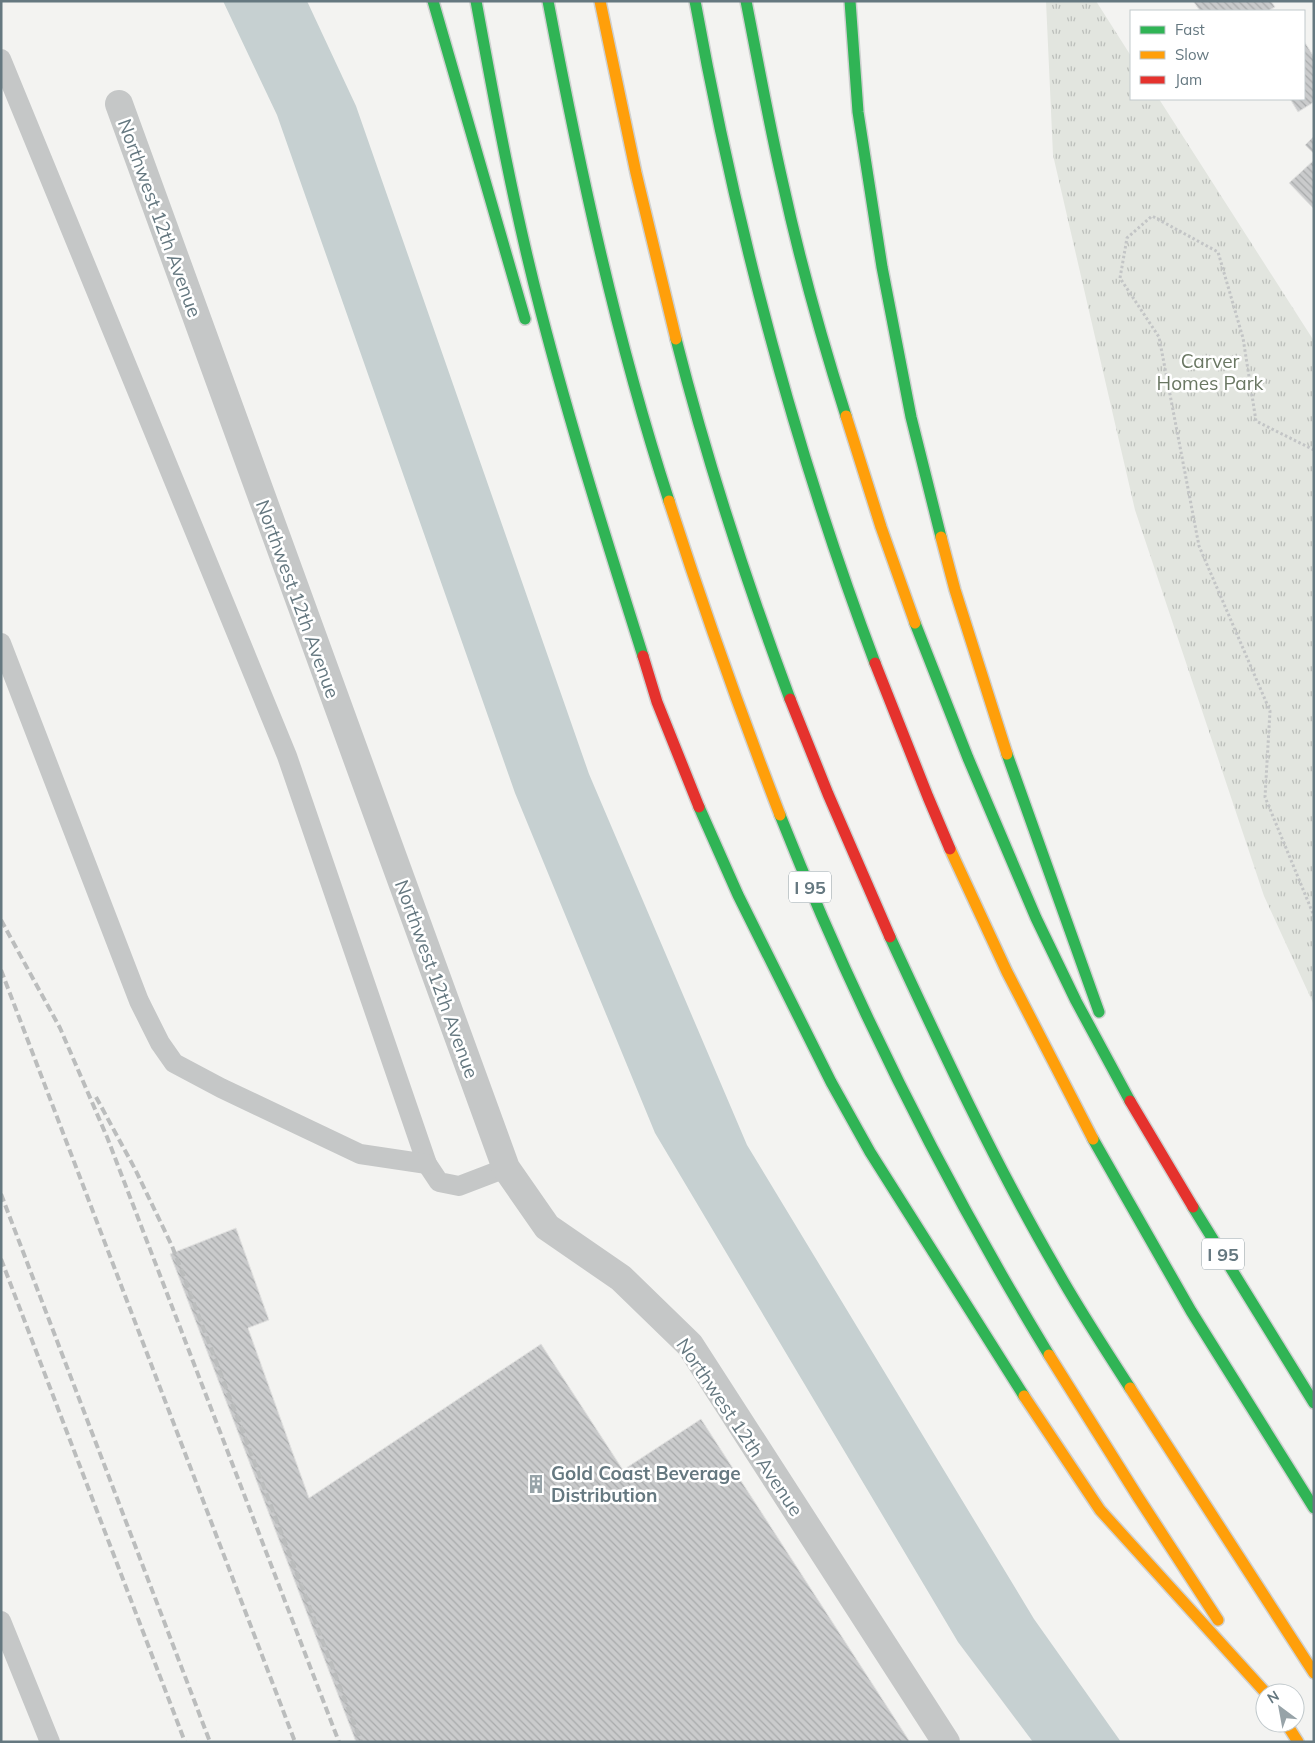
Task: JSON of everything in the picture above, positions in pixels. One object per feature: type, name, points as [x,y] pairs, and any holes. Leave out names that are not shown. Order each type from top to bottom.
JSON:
[{"type":"highway","points":[[433,1],[528,327]]},
{"type":"highway","points":[[476,1],[523,237],[592,496],[657,702],[691,790],[764,951],[831,1082],[870,1152],[964,1304],[1100,1510],[1258,1683]]},
{"type":"highway","name":"I 95","points":[[548,1],[558,58],[613,309],[647,430],[720,660],[811,891],[916,1117],[974,1228],[1031,1327],[1099,1437],[1260,1683]]},
{"type":"highway","points":[[600,1],[619,102],[646,223],[709,460],[746,575],[788,693],[833,807],[882,921],[934,1034],[990,1146],[1049,1256],[1153,1425],[1314,1673]]},
{"type":"highway","points":[[695,1],[714,107],[745,242],[788,402],[825,520],[907,746],[953,855],[1006,970],[1058,1075],[1176,1287],[1314,1508]]},
{"type":"highway","name":"I 95","points":[[746,1],[788,210],[853,440],[889,553],[969,762],[1025,893],[1075,999],[1132,1106],[1314,1403]]},
{"type":"highway","points":[[850,1],[858,112],[882,267],[909,408],[933,508],[955,590],[1007,756],[1132,1106]]},
{"type":"highway","points":[[545,371],[592,496]]},
{"type":"street","name":"Northwest 12th Avenue","points":[[119,104],[506,1168],[547,1227],[621,1278],[690,1346],[946,1742]]},
{"type":"lane","points":[[1,59],[286,756],[428,1164],[439,1182],[459,1186],[506,1168]]},
{"type":"lane","points":[[1,643],[138,1001],[160,1043],[174,1063],[221,1088],[360,1154],[428,1164]]},
{"type":"lane","points":[[1,1620],[50,1742]]},
{"type":"path","points":[[1314,450],[1256,421],[1243,338],[1218,252],[1152,216],[1127,238],[1120,278],[1159,337],[1198,546],[1270,711],[1265,797],[1314,916]]},
{"type":"green space","name":"Carver Homes Park","points":[[1046,1],[1096,1],[1130,54],[1130,100],[1160,100],[1314,341],[1314,1005],[1264,896],[1135,510],[1053,155]]},
{"type":"shaded area","points":[[223,1],[307,1],[356,106],[589,774],[747,1145],[1034,1619],[1121,1742],[1033,1742],[958,1642],[655,1133],[515,793],[277,115]]},
{"type":"building","points":[[1193,1],[1271,1],[1275,7],[1270,10],[1199,10]]},
{"type":"building","points":[[1305,43],[1314,57],[1314,102],[1298,112],[1291,100],[1305,100]]},
{"type":"building","points":[[1314,136],[1314,154],[1305,145]]},
{"type":"building","points":[[1314,160],[1314,209],[1289,183]]},
{"type":"building","name":"Gold Coast Beverage Distribution","points":[[236,1228],[269,1320],[248,1328],[309,1498],[541,1344],[623,1470],[701,1419],[910,1742],[356,1742],[170,1254]]},
{"type":"railway","points":[[1,920],[60,1028],[107,1137],[339,1742]]},
{"type":"railway","points":[[1,970],[295,1742]]},
{"type":"railway","points":[[96,1097],[135,1169],[172,1246],[361,1742]]},
{"type":"railway","points":[[1,1194],[210,1742]]},
{"type":"railway","points":[[1,1259],[185,1742]]},
{"type":"traffic: fast","points":[[433,1],[525,319]]},
{"type":"traffic: fast","points":[[476,1],[498,118],[531,273],[577,442],[643,656]]},
{"type":"traffic: fast","points":[[548,1],[586,190],[616,316],[632,378],[669,501]]},
{"type":"traffic: fast","points":[[695,1],[729,170],[770,336],[818,501],[875,663]]},
{"type":"traffic: fast","points":[[746,1],[773,139],[797,242],[820,330],[846,416]]},
{"type":"traffic: fast","points":[[850,1],[858,112],[882,267],[911,417],[941,537]]},
{"type":"traffic: fast","points":[[676,339],[728,520],[790,699]]},
{"type":"traffic: fast","points":[[915,623],[968,758],[1036,918],[1076,1001],[1130,1101]]},
{"type":"traffic: fast","points":[[1007,754],[1099,1012]]},
{"type":"traffic: fast","points":[[699,807],[738,895],[831,1082],[870,1152],[1024,1396]]},
{"type":"traffic: fast","points":[[780,815],[838,954],[903,1090],[973,1224],[1049,1355]]},
{"type":"traffic: fast","points":[[890,937],[949,1064],[1012,1190],[1066,1287],[1130,1388]]},
{"type":"traffic: fast","points":[[1093,1139],[1191,1311],[1314,1508]]},
{"type":"traffic: fast","points":[[1193,1207],[1314,1403]]},
{"type":"traffic: slow","points":[[600,1],[636,173],[676,339]]},
{"type":"traffic: slow","points":[[846,416],[881,527],[915,623]]},
{"type":"traffic: slow","points":[[669,501],[722,659],[780,815]]},
{"type":"traffic: slow","points":[[941,537],[955,590],[1007,754]]},
{"type":"traffic: slow","points":[[950,849],[1007,972],[1093,1139]]},
{"type":"traffic: slow","points":[[1049,1355],[1218,1620]]},
{"type":"traffic: slow","points":[[1130,1388],[1314,1673]]},
{"type":"traffic: slow","points":[[1024,1396],[1100,1510],[1257,1683]]},
{"type":"traffic: slow","points":[[1292,1733],[1298,1742]]},
{"type":"traffic: jam","points":[[643,656],[657,702],[699,807]]},
{"type":"traffic: jam","points":[[875,663],[950,849]]},
{"type":"traffic: jam","points":[[790,699],[828,794],[890,937]]},
{"type":"traffic: jam","points":[[1130,1101],[1193,1207]]},
{"type":"place","name":"Gold Coast Beverage Distribution","points":[[536,1484]]}]
